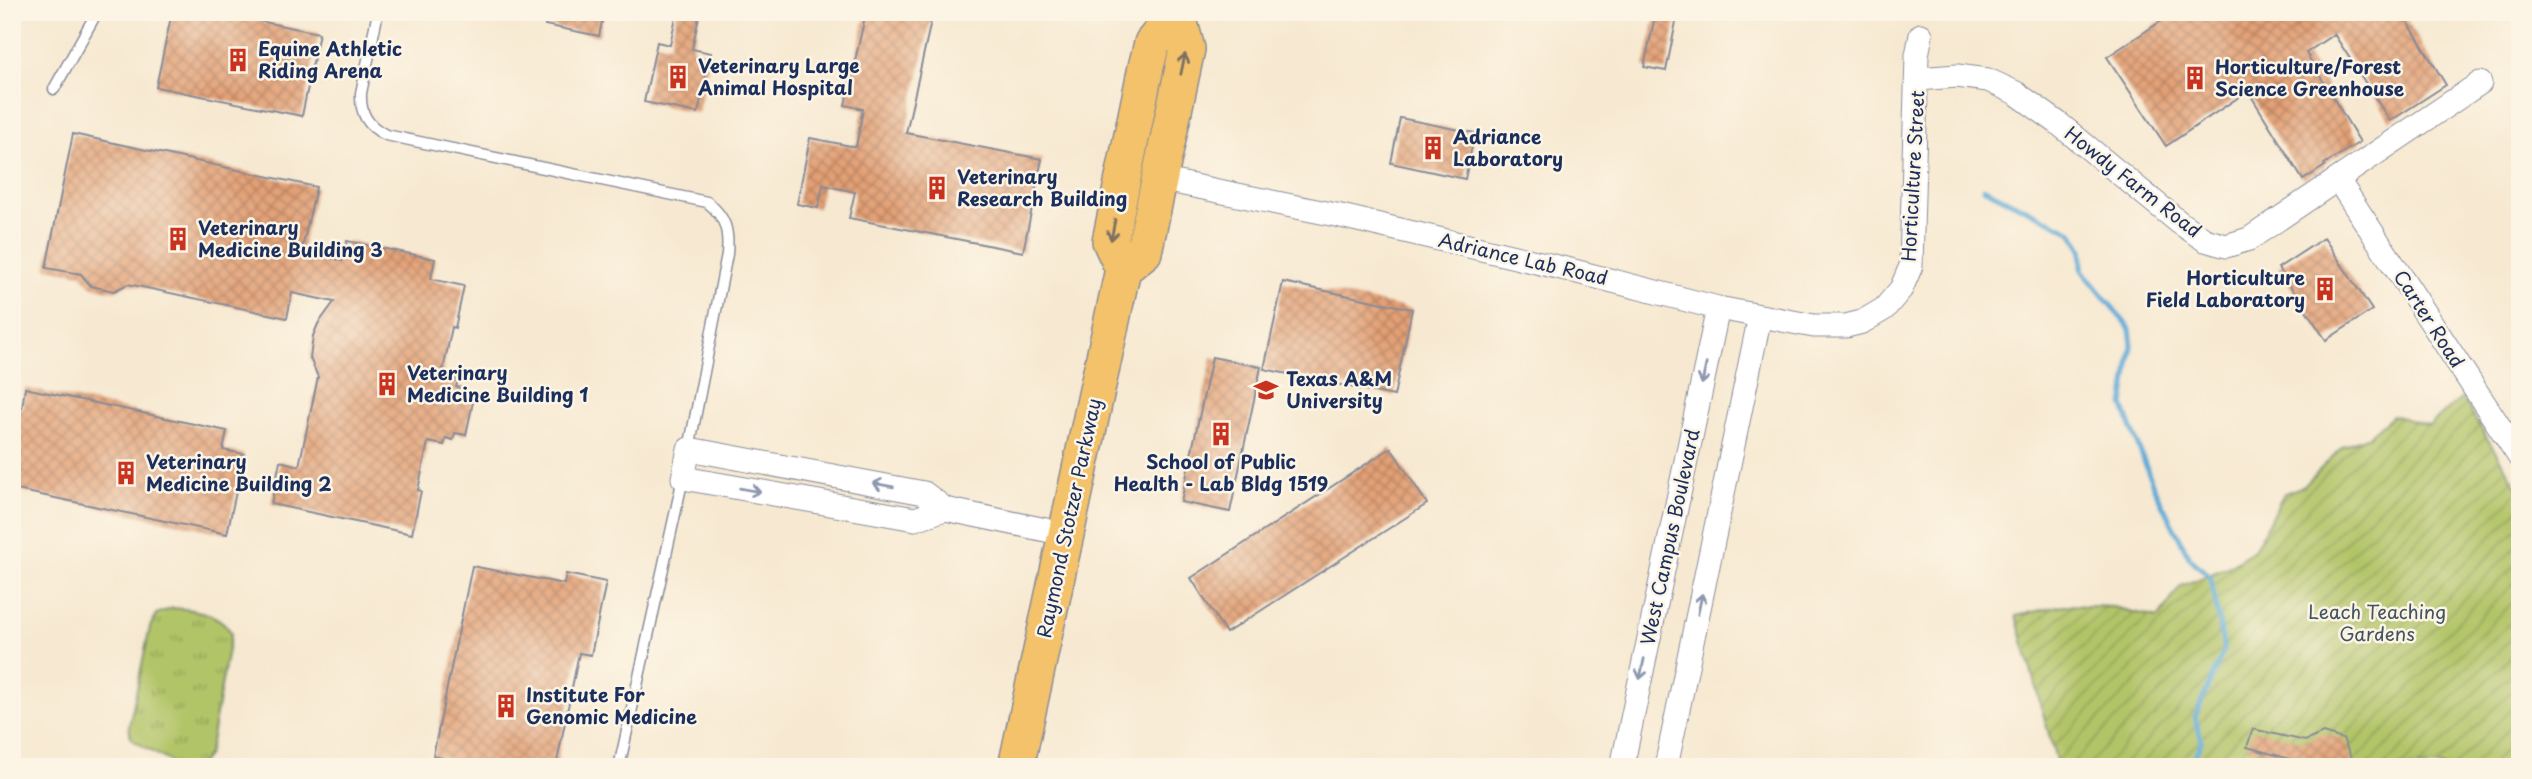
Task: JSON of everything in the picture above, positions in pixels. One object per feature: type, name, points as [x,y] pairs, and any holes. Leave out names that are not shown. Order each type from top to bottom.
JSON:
[{"type":"main road","name":"Raymond Stotzer Parkway","points":[[1016,767],[1123,269],[1110,241],[1146,67],[1152,43],[1177,13]]},
{"type":"main road","name":"Raymond Stotzer Parkway","points":[[1123,269],[1144,252],[1187,49],[1177,13]]},
{"type":"main road","points":[[1146,67],[1157,100],[1146,159],[1151,171],[1159,179]]},
{"type":"street","name":"Horticulture Street","points":[[1884,309],[1901,289],[1911,267],[1917,55],[1921,35]]},
{"type":"street","name":"Howdy Farm Road","points":[[1918,79],[1957,76],[1988,80],[2017,93],[2058,123],[2180,223],[2205,240],[2225,246],[2249,239],[2480,83]]},
{"type":"street","name":"Adriance Lab Road","points":[[1159,179],[1341,216],[1760,316],[1830,327],[1862,321],[1884,309]]},
{"type":"street","name":"Carter Road","points":[[2338,180],[2520,458]]},
{"type":"street","name":"West Campus Boulevard","points":[[1622,767],[1718,308]]},
{"type":"street","points":[[1666,767],[1760,316]]},
{"type":"street","points":[[945,509],[915,519],[683,478],[689,449],[924,493],[945,509],[1065,534]]},
{"type":"lane","points":[[54,89],[97,12]]},
{"type":"lane","points":[[378,12],[360,106],[374,129],[386,135],[707,202],[721,215],[729,237],[727,254],[689,449]]},
{"type":"lane","points":[[619,767],[683,478]]},
{"type":"green space","name":"Leach Teaching Gardens","points":[[2462,398],[2520,491],[2520,767],[2058,767],[2016,616],[2063,605],[2113,607],[2158,618],[2181,586],[2226,568],[2254,550],[2284,493],[2304,486],[2343,446],[2369,436],[2393,415],[2429,426]]},
{"type":"green space","points":[[173,608],[198,611],[214,617],[227,626],[231,633],[211,742],[208,754],[198,767],[179,767],[136,742],[131,738],[129,726],[150,627],[156,614]]},
{"type":"building","name":"Equine Athletic Riding Arena","points":[[172,12],[214,12],[319,33],[302,116],[156,87]]},
{"type":"building","points":[[548,12],[604,12],[599,36],[545,25]]},
{"type":"building","name":"Veterinary Large Animal Hospital","points":[[677,12],[700,12],[692,49],[711,53],[698,113],[644,102],[657,42],[670,45]]},
{"type":"building","name":"Veterinary Research Building","points":[[866,12],[933,12],[906,133],[1042,159],[1023,252],[849,218],[855,192],[823,185],[818,208],[797,204],[810,138],[856,147],[863,109],[845,105]]},
{"type":"building","points":[[1656,12],[1678,12],[1666,71],[1644,67]]},
{"type":"building","points":[[2175,12],[2402,12],[2446,85],[2390,121],[2334,34],[2306,53],[2360,142],[2324,164],[2325,166],[2303,180],[2248,91],[2166,146],[2107,57]]},
{"type":"building","name":"Adriance Laboratory","points":[[1400,118],[1475,133],[1465,179],[1391,163]]},
{"type":"building","points":[[73,134],[316,187],[302,249],[342,261],[347,241],[435,259],[431,279],[464,286],[442,375],[458,380],[456,387],[464,388],[462,395],[474,397],[466,435],[455,433],[453,440],[446,438],[444,445],[428,442],[412,534],[271,504],[280,461],[299,466],[318,377],[310,358],[313,336],[334,302],[292,293],[287,318],[128,284],[114,291],[91,286],[81,274],[46,268]]},
{"type":"building","name":"Horticulture Field Laboratory","points":[[2324,238],[2372,310],[2326,340],[2278,268]]},
{"type":"building","points":[[1283,282],[1412,309],[1394,396],[1264,369]]},
{"type":"building","name":"School of Public Health - Lab Bldg 1519","points":[[1212,357],[1261,367],[1230,512],[1181,502]]},
{"type":"building","name":"Veterinary Medicine Building 2","points":[[25,388],[227,431],[223,450],[244,454],[227,534],[12,489],[12,406],[22,408]]},
{"type":"building","points":[[1391,448],[1427,504],[1226,633],[1191,578]]},
{"type":"building","name":"Institute For Genomic Medicine","points":[[472,566],[564,584],[566,574],[606,582],[591,655],[579,653],[556,767],[484,767],[433,756]]},
{"type":"building","points":[[2253,729],[2305,741],[2323,733],[2343,739],[2352,759],[2349,767],[2300,767],[2297,761],[2247,747]]},
{"type":"waterway","points":[[1983,188],[2072,232],[2082,249],[2082,270],[2130,329],[2132,345],[2123,405],[2154,488],[2189,557],[2211,578],[2224,650],[2195,717],[2202,741],[2189,767]]},
{"type":"place","name":"Equine Athletic Riding Arena","points":[[238,60]]},
{"type":"place","name":"Veterinary Large Animal Hospital","points":[[678,77]]},
{"type":"place","name":"Horticulture/Forest Science Greenhouse","points":[[2195,78]]},
{"type":"place","name":"Adriance Laboratory","points":[[1433,148]]},
{"type":"place","name":"Veterinary Research Building","points":[[937,188]]},
{"type":"place","name":"Veterinary Medicine Building 3","points":[[178,239]]},
{"type":"place","name":"Horticulture Field Laboratory","points":[[2325,289]]},
{"type":"place","name":"Veterinary Medicine Building 1","points":[[387,384]]},
{"type":"place","name":"Texas A&M University","points":[[1266,390]]},
{"type":"place","name":"School of Public Health - Lab Bldg 1519","points":[[1221,434]]},
{"type":"place","name":"Veterinary Medicine Building 2","points":[[126,473]]},
{"type":"place","name":"Institute For Genomic Medicine","points":[[506,706]]}]
